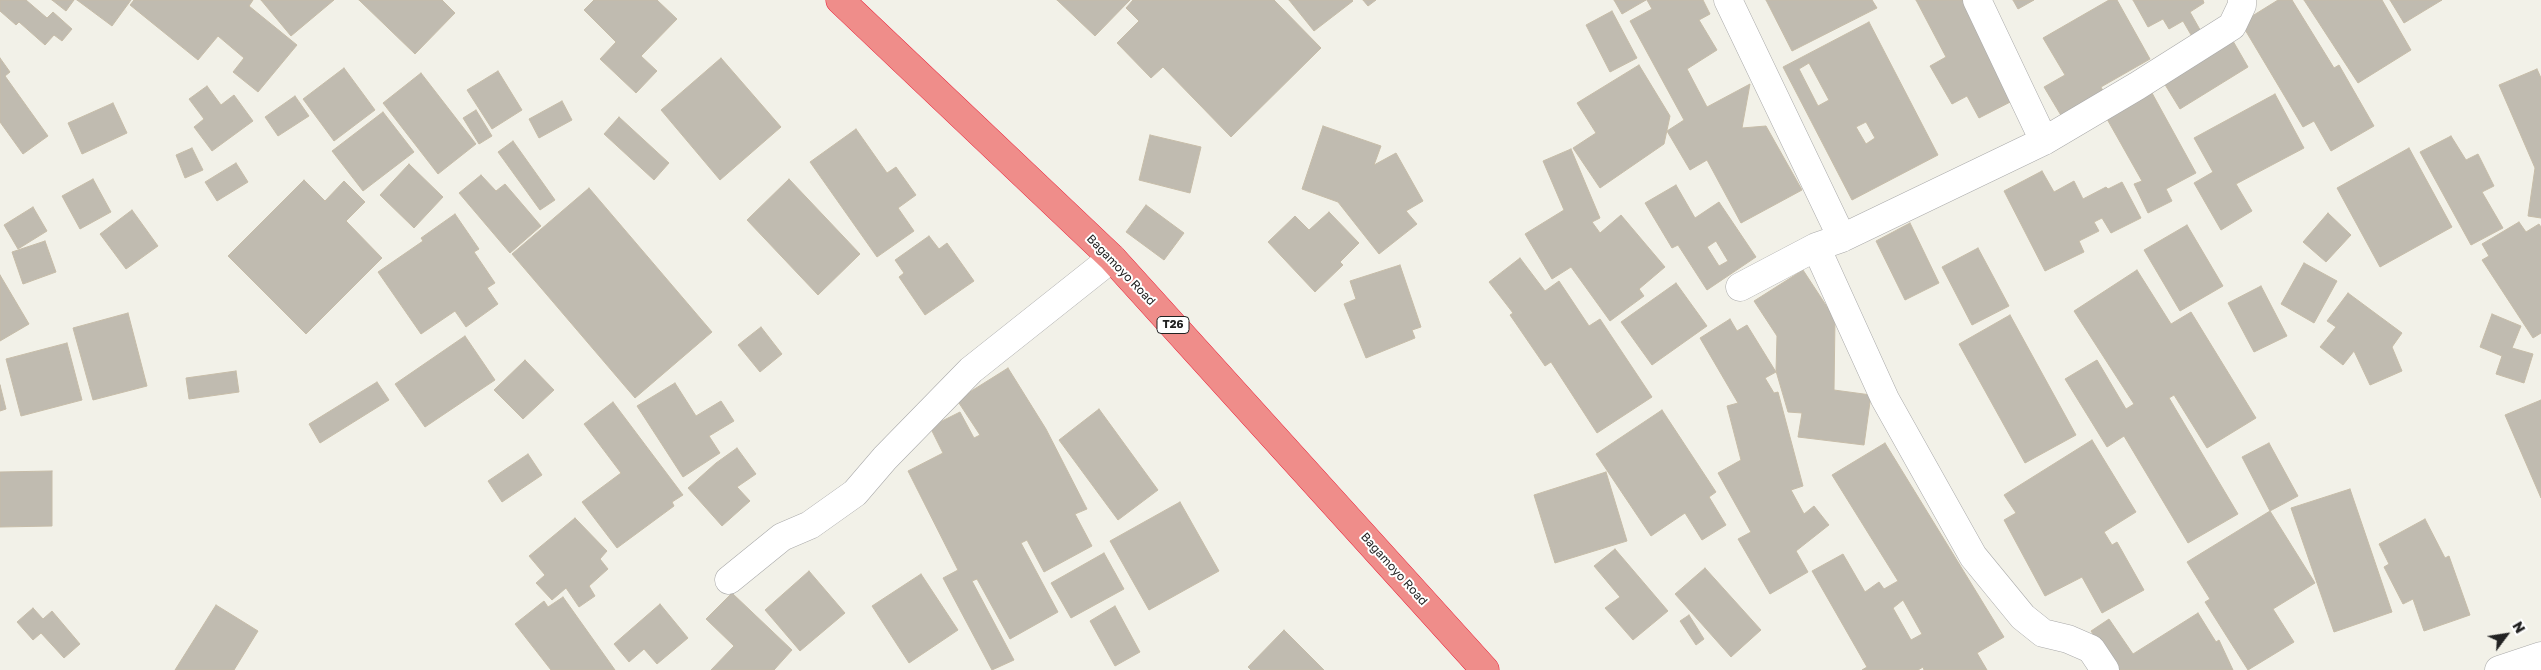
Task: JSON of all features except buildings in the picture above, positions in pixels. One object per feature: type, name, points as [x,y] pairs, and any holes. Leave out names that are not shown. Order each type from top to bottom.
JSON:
[{"type":"highway","name":"Bagamoyo Road","points":[[840,0],[1112,258],[1485,670]]},
{"type":"street","points":[[1728,0],[1842,238]]},
{"type":"street","points":[[1977,0],[2044,141]]},
{"type":"street","points":[[1740,287],[1816,247],[1842,238],[2044,141],[2137,86],[2232,26],[2242,5],[2242,0]]},
{"type":"street","points":[[1816,247],[1885,399],[1973,556],[2023,617],[2043,633],[2091,649],[2104,670]]},
{"type":"street","points":[[729,580],[782,536],[810,525],[855,492],[885,458],[971,370],[1112,258]]},
{"type":"street","points":[[2500,670],[2541,656]]}]
